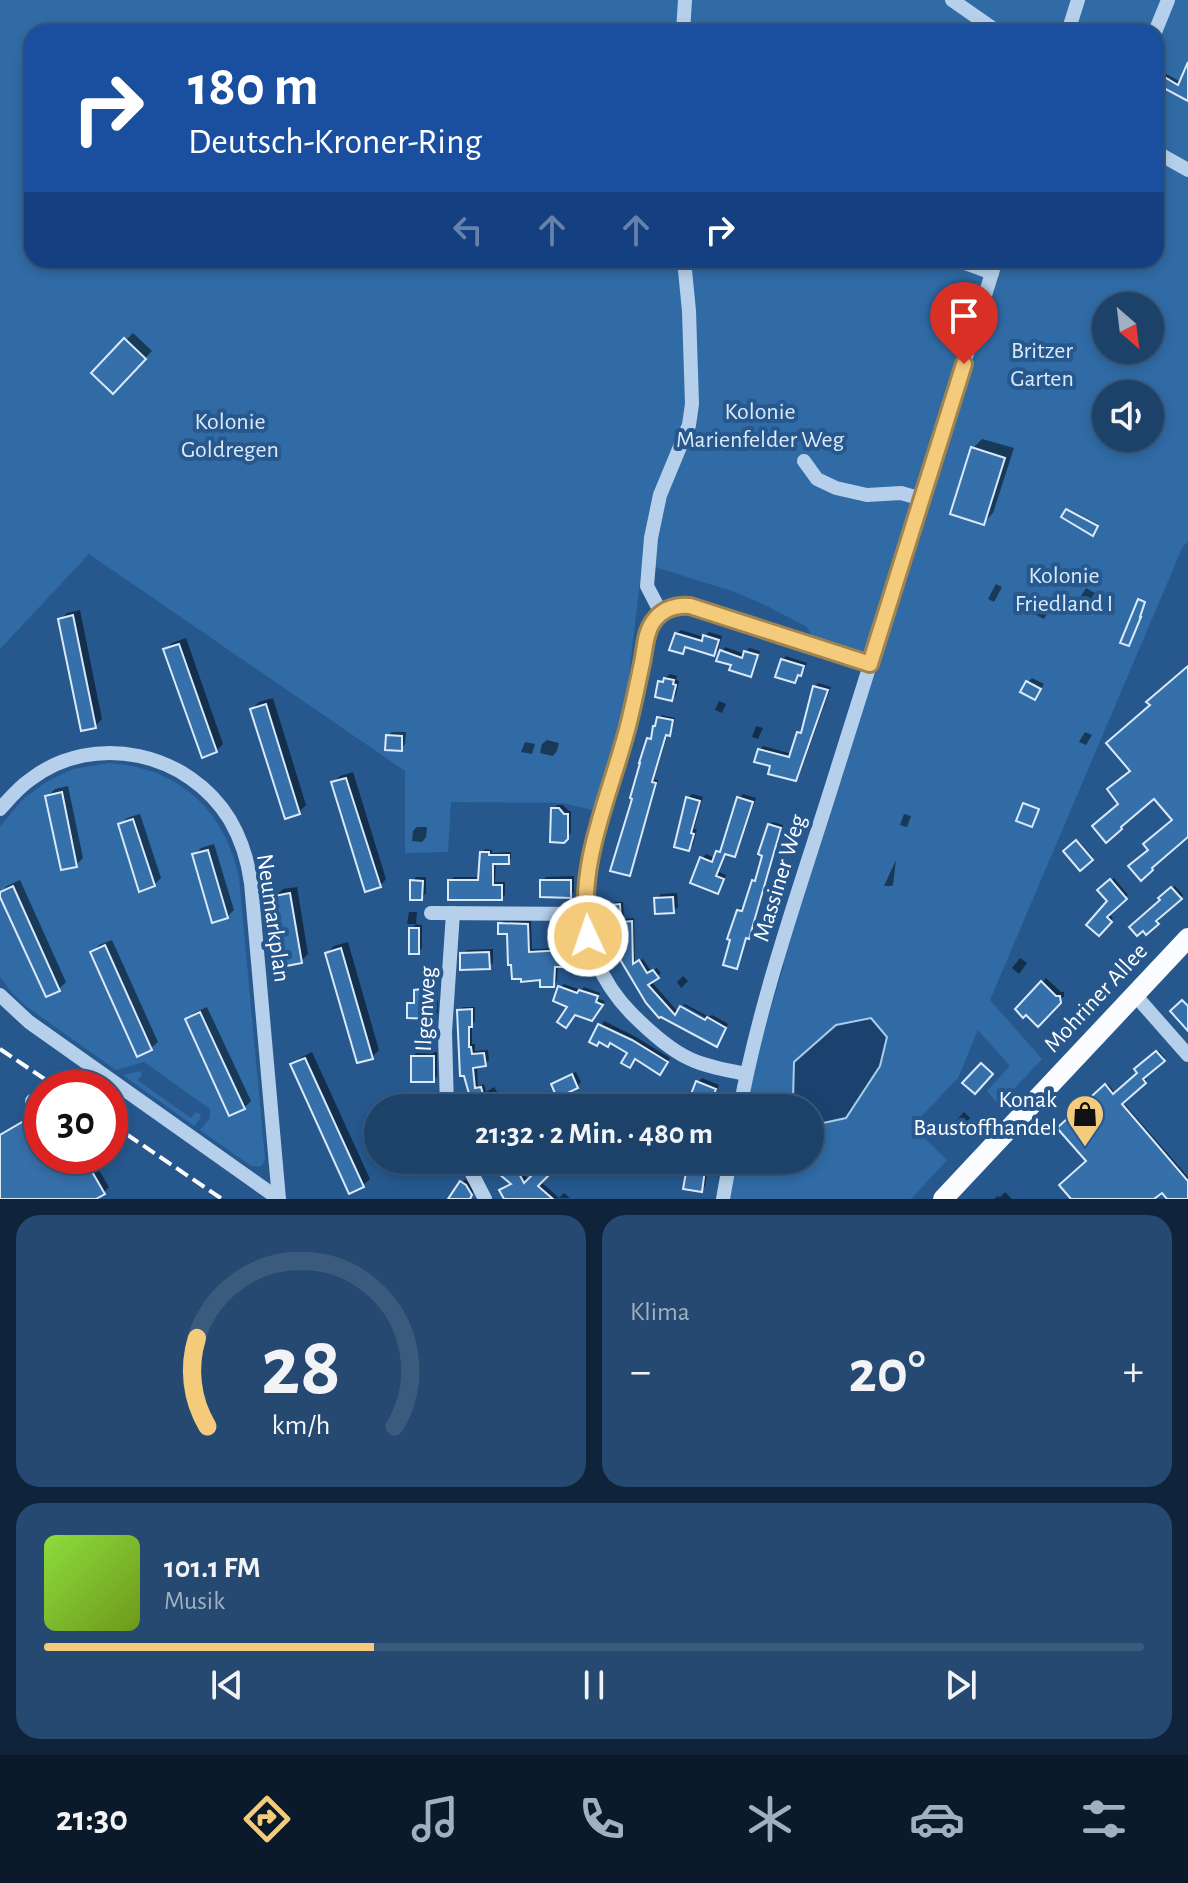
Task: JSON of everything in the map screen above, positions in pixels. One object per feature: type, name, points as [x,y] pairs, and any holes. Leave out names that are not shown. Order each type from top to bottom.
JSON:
[{"type":"main road","name":"Mohriner Allee","points":[[943,1199],[1188,938]]},
{"type":"street","points":[[684,24],[685,0]]},
{"type":"street","points":[[952,0],[986,24]]},
{"type":"street","points":[[1070,24],[1078,0]]},
{"type":"street","points":[[1158,24],[1168,0]]},
{"type":"street","points":[[1164,156],[1188,170]]},
{"type":"street","points":[[661,613],[647,586],[651,538],[660,495],[689,425],[692,404],[685,268]]},
{"type":"street","name":"Massiner Weg","points":[[742,1094],[778,958],[994,268]]},
{"type":"street","points":[[804,461],[817,479],[836,488],[867,495],[901,493],[922,499]]},
{"type":"street","points":[[746,1074],[698,1062],[680,1054],[632,1014],[602,975],[589,943],[585,914],[586,888],[594,840],[628,726],[648,634],[661,613],[678,606],[698,608],[870,664]]},
{"type":"street","name":"Neumarkplan","points":[[0,809],[30,779],[45,769],[96,752],[138,755],[175,768],[219,804],[245,853],[251,883],[279,1199]]},
{"type":"street","points":[[431,913],[585,914]]},
{"type":"street","name":"Ilgenweg","points":[[447,1094],[445,1032],[453,913]]},
{"type":"street","name":"Neumarkplan","points":[[0,995],[29,1022],[279,1199]]},
{"type":"street","points":[[1135,995],[1188,1055]]},
{"type":"street","points":[[472,1174],[485,1199]]},
{"type":"street","points":[[723,1199],[727,1174]]},
{"type":"green space","points":[[0,0],[1188,0],[1188,542],[1183,546],[990,1000],[1042,1059],[999,1105],[987,1091],[1010,1066],[978,1030],[958,1078],[912,1126],[947,1160],[911,1199],[729,1199],[734,1174],[824,1174],[824,1094],[750,1094],[758,1051],[784,965],[781,964],[876,662],[813,640],[807,627],[732,591],[642,563],[626,702],[596,811],[563,803],[451,802],[448,852],[405,853],[405,771],[89,554],[0,649]]},
{"type":"green space","points":[[108,763],[156,773],[194,796],[222,831],[239,877],[265,1159],[260,1167],[251,1166],[200,1130],[210,1118],[210,1109],[144,1062],[116,1070],[27,1007],[0,977],[0,827],[22,800],[46,782],[73,769]]},
{"type":"green space","points":[[140,1071],[142,1075],[137,1080],[191,1118],[196,1112],[201,1118],[194,1126],[128,1079],[128,1074]]},
{"type":"shaded area","points":[[871,1018],[887,1037],[880,1066],[846,1118],[824,1123],[824,1094],[793,1094],[794,1062],[836,1025]]},
{"type":"building","points":[[1188,62],[1188,101],[1164,88],[1164,77],[1178,85]]},
{"type":"building","points":[[124,338],[146,359],[113,394],[91,373]]},
{"type":"building","points":[[971,447],[1005,458],[984,525],[950,514]]},
{"type":"building","points":[[1066,509],[1098,526],[1093,536],[1061,517]]},
{"type":"building","points":[[1138,599],[1145,602],[1129,646],[1120,643]]},
{"type":"building","points":[[73,615],[96,728],[81,731],[58,619]]},
{"type":"building","points":[[675,633],[702,641],[703,635],[719,640],[714,656],[685,647],[683,654],[669,650]]},
{"type":"building","points":[[179,644],[217,752],[202,758],[163,649]]},
{"type":"building","points":[[720,650],[742,658],[744,651],[758,655],[751,677],[729,670],[731,665],[716,661]]},
{"type":"building","points":[[781,659],[804,666],[795,683],[775,677]]},
{"type":"building","points":[[1188,666],[1188,837],[1141,881],[1128,866],[1148,850],[1143,844],[1172,820],[1154,799],[1106,843],[1092,826],[1118,804],[1107,789],[1130,771],[1106,743],[1150,705],[1146,702]]},
{"type":"building","points":[[664,678],[674,680],[673,684],[676,685],[672,701],[655,697],[658,681],[663,682]]},
{"type":"building","points":[[1026,681],[1041,689],[1035,700],[1020,692]]},
{"type":"building","points":[[813,686],[828,690],[796,781],[768,774],[770,766],[754,762],[758,749],[789,757],[797,732],[801,733]]},
{"type":"building","points":[[266,704],[300,814],[285,819],[250,709]]},
{"type":"building","points":[[657,717],[673,720],[652,782],[656,783],[630,876],[610,871],[632,799],[639,763],[647,738],[651,739]]},
{"type":"building","points":[[386,735],[402,736],[402,751],[385,750]]},
{"type":"building","points":[[346,778],[381,887],[365,892],[331,782]]},
{"type":"building","points":[[62,792],[77,867],[61,870],[45,796]]},
{"type":"building","points":[[686,797],[700,801],[689,851],[674,847]]},
{"type":"building","points":[[737,797],[753,802],[735,857],[725,854],[716,876],[724,879],[718,894],[690,883],[700,857],[712,862],[716,851],[720,852]]},
{"type":"building","points":[[1023,803],[1039,809],[1032,827],[1016,821]]},
{"type":"building","points":[[551,808],[559,808],[568,814],[568,839],[564,843],[550,842]]},
{"type":"building","points":[[133,819],[155,886],[139,892],[118,824]]},
{"type":"building","points":[[768,824],[781,828],[749,939],[746,938],[737,969],[723,965],[730,940],[727,939],[737,910],[742,911],[752,880],[755,881],[762,856],[758,854]]},
{"type":"building","points":[[1076,840],[1093,860],[1080,871],[1063,851]]},
{"type":"building","points":[[208,850],[228,918],[212,923],[192,854]]},
{"type":"building","points":[[480,852],[509,855],[509,864],[493,864],[493,885],[502,885],[502,900],[448,900],[448,880],[478,880]]},
{"type":"building","points":[[1110,879],[1127,899],[1107,917],[1112,922],[1099,936],[1086,925],[1107,901],[1097,890]]},
{"type":"building","points":[[410,880],[423,881],[422,900],[410,900]]},
{"type":"building","points":[[540,880],[571,880],[571,898],[540,897]]},
{"type":"building","points":[[13,886],[60,991],[46,997],[0,897],[0,892]]},
{"type":"building","points":[[1171,887],[1182,899],[1156,921],[1159,924],[1146,935],[1143,931],[1137,936],[1129,927]]},
{"type":"building","points":[[290,893],[302,963],[286,966],[274,896]]},
{"type":"building","points":[[673,897],[674,913],[655,914],[654,898]]},
{"type":"building","points":[[620,904],[621,922],[632,921],[633,964],[639,960],[647,973],[653,970],[659,978],[648,985],[675,1015],[680,1006],[726,1028],[717,1047],[659,1018],[646,1003],[621,961],[612,934],[608,934],[607,910],[610,910],[610,905]]},
{"type":"building","points":[[498,923],[528,924],[529,952],[566,950],[566,967],[555,967],[554,987],[540,987],[540,980],[521,982],[521,979],[512,979],[511,965],[508,965],[507,934],[498,934]]},
{"type":"building","points":[[409,928],[419,928],[419,954],[409,954]]},
{"type":"building","points":[[105,945],[152,1050],[137,1057],[90,952]]},
{"type":"building","points":[[341,948],[373,1059],[357,1063],[325,953]]},
{"type":"building","points":[[489,952],[490,969],[460,970],[460,953]]},
{"type":"building","points":[[1041,981],[1056,996],[1060,996],[1061,1003],[1038,1027],[1015,1009]]},
{"type":"building","points":[[558,986],[598,996],[596,1002],[603,1005],[592,1021],[575,1015],[566,1028],[557,1022],[567,1007],[553,1001]]},
{"type":"building","points":[[431,988],[430,1003],[435,1003],[435,1019],[407,1018],[407,1003],[414,1003],[414,990]]},
{"type":"building","points":[[1182,1000],[1188,1006],[1188,1031],[1170,1011]]},
{"type":"building","points":[[472,1009],[469,1047],[472,1054],[484,1053],[486,1066],[473,1068],[475,1088],[481,1087],[483,1094],[469,1094],[464,1076],[460,1076],[457,1010]]},
{"type":"building","points":[[200,1012],[245,1109],[229,1116],[185,1019]]},
{"type":"building","points":[[598,1024],[668,1062],[660,1075],[635,1059],[630,1068],[621,1063],[627,1053],[610,1043],[608,1047],[599,1042],[597,1046],[589,1042]]},
{"type":"building","points":[[1156,1051],[1165,1061],[1143,1079],[1146,1083],[1122,1104],[1188,1181],[1188,1199],[1167,1199],[1162,1193],[1154,1199],[1071,1199],[1059,1185],[1086,1161],[1057,1128],[1105,1084],[1113,1094],[1137,1073],[1134,1069]]},
{"type":"building","points":[[411,1056],[434,1056],[434,1082],[411,1082]]},
{"type":"building","points":[[305,1058],[364,1187],[349,1194],[290,1064]]},
{"type":"building","points":[[981,1063],[993,1074],[975,1094],[962,1083]]},
{"type":"building","points":[[572,1074],[578,1088],[565,1094],[555,1094],[551,1084]]},
{"type":"building","points":[[696,1081],[716,1089],[714,1094],[691,1094]]},
{"type":"building","points":[[24,1121],[24,1174],[93,1174],[105,1194],[96,1199],[0,1199],[0,1135]]},
{"type":"building","points":[[499,1174],[519,1174],[524,1183],[533,1174],[550,1174],[538,1186],[553,1199],[504,1199],[499,1190],[511,1184]]},
{"type":"building","points":[[686,1174],[704,1174],[702,1192],[683,1189]]},
{"type":"building","points":[[460,1181],[472,1195],[470,1199],[448,1199]]},
{"type":"railway","points":[[0,1049],[31,1070]]},
{"type":"railway","points":[[128,1135],[222,1199]]},
{"type":"place","name":"Konak Baustoffhandel","points":[[1085,1148]]},
{"type":"route","points":[[588,936],[585,901],[590,858],[628,726],[650,626],[661,613],[672,607],[690,606],[870,664],[964,364]]},
{"type":"park label","name":"Britzer Garten","points":[[1042,365]]},
{"type":"park label","name":"Kolonie Marienfelder Weg","points":[[760,426]]},
{"type":"park label","name":"Kolonie Goldregen","points":[[230,436]]},
{"type":"park label","name":"Kolonie Friedland I","points":[[1064,590]]}]
